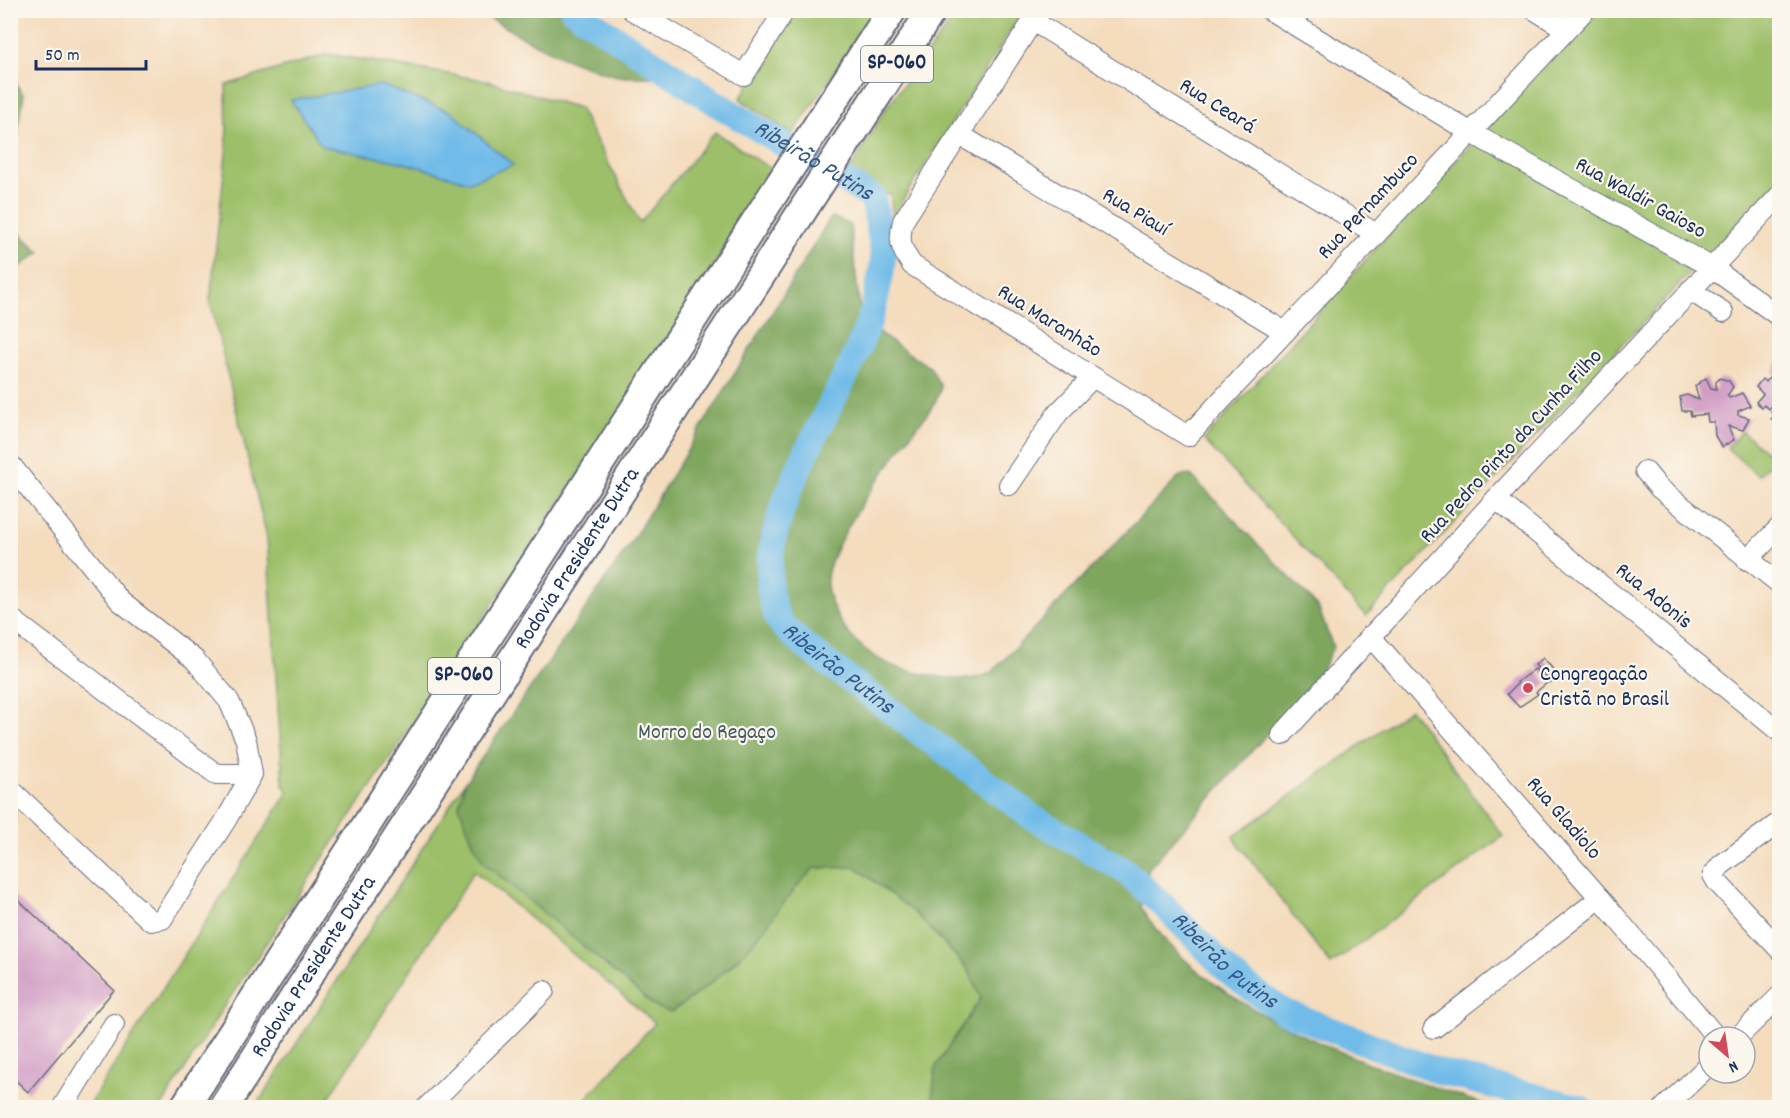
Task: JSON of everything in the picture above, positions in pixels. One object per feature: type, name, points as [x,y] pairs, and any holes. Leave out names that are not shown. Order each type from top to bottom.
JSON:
[{"type":"highway","name":"Rodovia Presidente Dutra","points":[[184,1107],[773,198],[892,10]]},
{"type":"highway","name":"Rodovia Presidente Dutra","points":[[223,1107],[932,10]]},
{"type":"street","points":[[632,10],[744,75],[785,10]]},
{"type":"street","name":"Rua Waldir Gaioso","points":[[1270,10],[1470,132],[1711,267],[1779,317]]},
{"type":"street","points":[[1535,10],[1566,29]]},
{"type":"street","name":"Rua Pernambuco","points":[[1188,436],[1584,10]]},
{"type":"street","points":[[960,135],[1037,16]]},
{"type":"street","name":"Rua Ceará","points":[[1037,16],[1376,234]]},
{"type":"street","name":"Rua Maranhão","points":[[960,135],[903,221],[899,237],[901,250],[912,266],[1188,436]]},
{"type":"street","name":"Rua Piauí","points":[[960,135],[1285,332]]},
{"type":"street","name":"Rua Pedro Pinto da Cunha Filho","points":[[1282,735],[1496,499],[1779,195]]},
{"type":"street","points":[[1690,290],[1722,312]]},
{"type":"street","points":[[1010,485],[1058,413],[1093,377]]},
{"type":"street","points":[[10,464],[120,601],[195,660],[229,701],[246,740],[252,774],[226,820],[162,919],[151,921],[10,789]]},
{"type":"street","points":[[1645,471],[1659,488],[1779,584]]},
{"type":"street","name":"Rua Adonis","points":[[1496,499],[1779,732]]},
{"type":"street","points":[[1748,560],[1779,527]]},
{"type":"street","points":[[10,618],[216,774],[252,774]]},
{"type":"street","name":"Rua Gladiolo","points":[[1370,636],[1600,898],[1706,1025]]},
{"type":"street","points":[[1779,822],[1720,865],[1713,875],[1779,950]]},
{"type":"street","points":[[1434,1028],[1600,898]]},
{"type":"street","points":[[426,1107],[544,991]]},
{"type":"street","points":[[1750,1025],[1779,996]]},
{"type":"street","points":[[62,1107],[114,1024]]},
{"type":"street","points":[[1664,1107],[1697,1076]]},
{"type":"green space","points":[[478,11],[573,11],[674,76],[625,77],[581,65],[545,49]]},
{"type":"green space","points":[[794,11],[875,11],[793,134],[740,99]]},
{"type":"green space","points":[[959,11],[1023,11],[892,217],[891,194],[878,194],[847,176],[884,111]]},
{"type":"green space","points":[[1595,11],[1779,11],[1779,183],[1689,274],[1366,616],[1204,440],[1405,216]]},
{"type":"green space","points":[[328,54],[484,80],[579,108],[640,223],[715,132],[774,171],[595,450],[225,1005],[161,1107],[87,1108],[288,792],[283,784],[267,538],[210,301],[227,145],[226,85]]},
{"type":"green space","points":[[11,76],[24,96],[11,166]]},
{"type":"green space","name":"Morro do Regaço","points":[[831,217],[850,224],[860,310],[883,336],[931,368],[941,387],[932,407],[873,487],[835,551],[827,585],[832,605],[845,629],[856,642],[872,654],[898,668],[957,679],[985,675],[993,671],[1180,476],[1191,475],[1318,607],[1333,647],[1320,674],[1149,868],[1141,907],[1170,945],[1207,978],[1250,1007],[1347,1055],[1491,1107],[931,1107],[936,1066],[981,998],[968,969],[916,914],[856,867],[814,868],[744,953],[693,997],[671,1012],[657,1008],[484,863],[474,845],[459,806],[465,782],[628,547]]},
{"type":"green space","points":[[11,225],[40,252],[11,273]]},
{"type":"green space","points":[[1742,431],[1774,459],[1758,476],[1727,448]]},
{"type":"green space","points":[[1410,709],[1503,836],[1331,965],[1233,837]]},
{"type":"green space","points":[[465,782],[459,806],[752,943],[795,886],[814,868],[856,867],[916,914],[968,969],[981,998],[936,1066],[931,1107],[578,1107],[655,1023],[474,871],[323,1107],[255,1108]]},
{"type":"water","points":[[381,85],[451,112],[513,165],[469,182],[405,163],[322,146],[291,100]]},
{"type":"building","points":[[1778,361],[1780,362],[1780,426],[1771,419],[1775,416],[1771,412],[1776,407],[1773,404],[1769,409],[1764,405],[1762,408],[1756,402],[1763,394],[1756,387],[1762,379],[1766,382],[1770,377],[1774,380],[1777,377],[1773,373]]},
{"type":"building","points":[[1706,378],[1711,388],[1716,389],[1716,382],[1720,378],[1729,381],[1733,387],[1727,396],[1730,398],[1742,393],[1750,406],[1738,411],[1738,415],[1749,418],[1743,430],[1728,426],[1734,440],[1722,447],[1715,436],[1714,422],[1708,422],[1707,414],[1691,416],[1690,411],[1682,411],[1680,397],[1687,395],[1699,400],[1695,386]]},
{"type":"building","points":[[1543,658],[1559,676],[1551,683],[1535,665]]},
{"type":"building","name":"Congregação Cristã no Brasil","points":[[1535,669],[1547,683],[1536,692],[1538,694],[1519,707],[1507,694],[1517,682]]},
{"type":"building","points":[[10,892],[114,990],[28,1092],[10,1075]]},
{"type":"waterway","name":"Ribeirão Putins","points":[[573,10],[722,107],[873,198],[883,256],[874,306],[862,341],[803,460],[785,502],[773,542],[769,581],[777,617],[782,625],[805,646],[1032,817],[1125,871],[1162,904],[1233,976],[1283,1011],[1443,1073],[1581,1108]]},
{"type":"place","name":"Congregação Cristã no Brasil","points":[[1528,688]]}]
